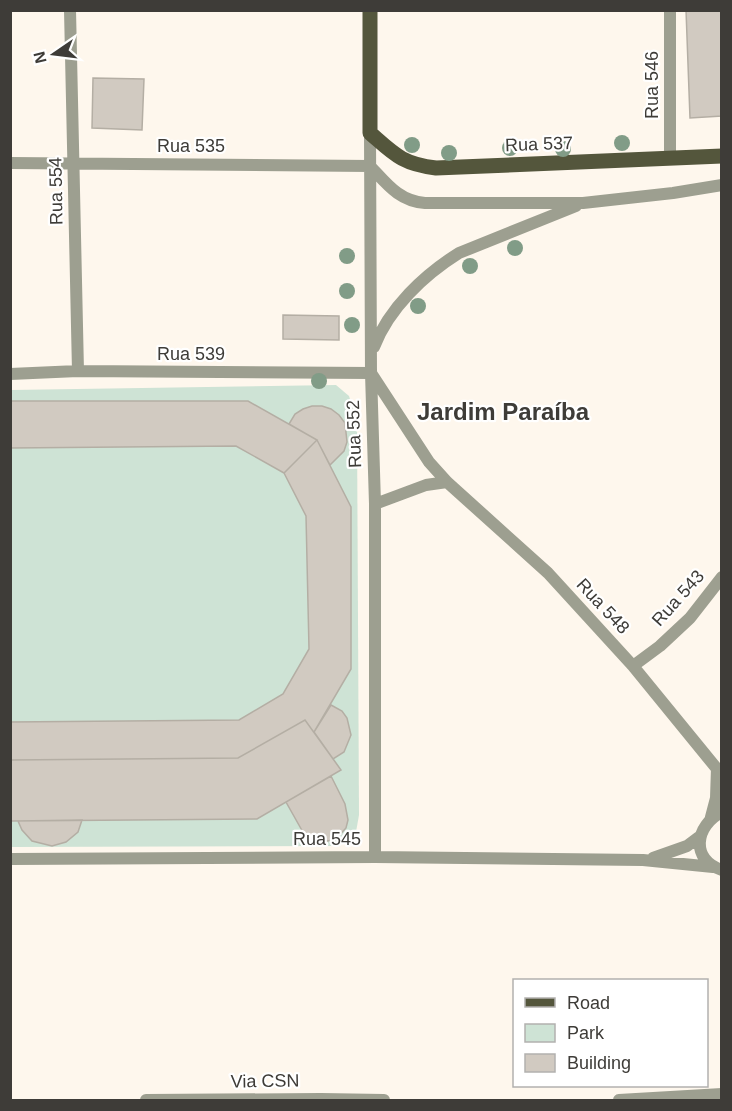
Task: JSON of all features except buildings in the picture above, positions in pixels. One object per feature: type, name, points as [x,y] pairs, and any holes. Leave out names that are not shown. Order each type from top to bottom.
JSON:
[{"type":"main road","name":"Rua 552","points":[[370,10],[370,133]]},
{"type":"main road","name":"Rua 537","points":[[370,133],[400,159],[436,168],[722,156]]},
{"type":"street","name":"Rua 554","points":[[70,10],[78,371]]},
{"type":"street","name":"Rua 546","points":[[670,10],[670,159]]},
{"type":"street","name":"Rua 552","points":[[370,133],[371,373],[375,504],[375,857]]},
{"type":"street","name":"Rua 535","points":[[10,163],[370,166]]},
{"type":"street","points":[[370,166],[397,195],[416,202],[583,204],[722,185]]},
{"type":"street","points":[[371,355],[390,317],[417,286],[446,262],[459,253],[583,204]]},
{"type":"street","name":"Rua 539","points":[[10,374],[78,371],[371,373]]},
{"type":"street","name":"Rua 548","points":[[371,373],[429,462],[447,483],[548,573],[633,666],[719,772],[716,815]]},
{"type":"street","points":[[375,504],[426,485],[447,483]]},
{"type":"street","name":"Rua 543","points":[[633,666],[660,646],[690,618],[722,577]]},
{"type":"street","points":[[716,815],[704,826],[699,837],[700,848],[705,858],[718,868]]},
{"type":"street","name":"Rua 545","points":[[643,860],[665,855],[687,846],[699,837]]},
{"type":"street","name":"Rua 545","points":[[10,859],[375,857],[643,860],[718,868]]},
{"type":"street","points":[[619,1101],[722,1094]]},
{"type":"street","name":"Via CSN","points":[[146,1101],[321,1099],[384,1101]]},
{"type":"green space","points":[[336,385],[349,396],[357,422],[359,815],[356,832],[339,846],[11,847],[11,390]]},
{"type":"district","name":"Jardim Paraíba","points":[[503,412]]}]
